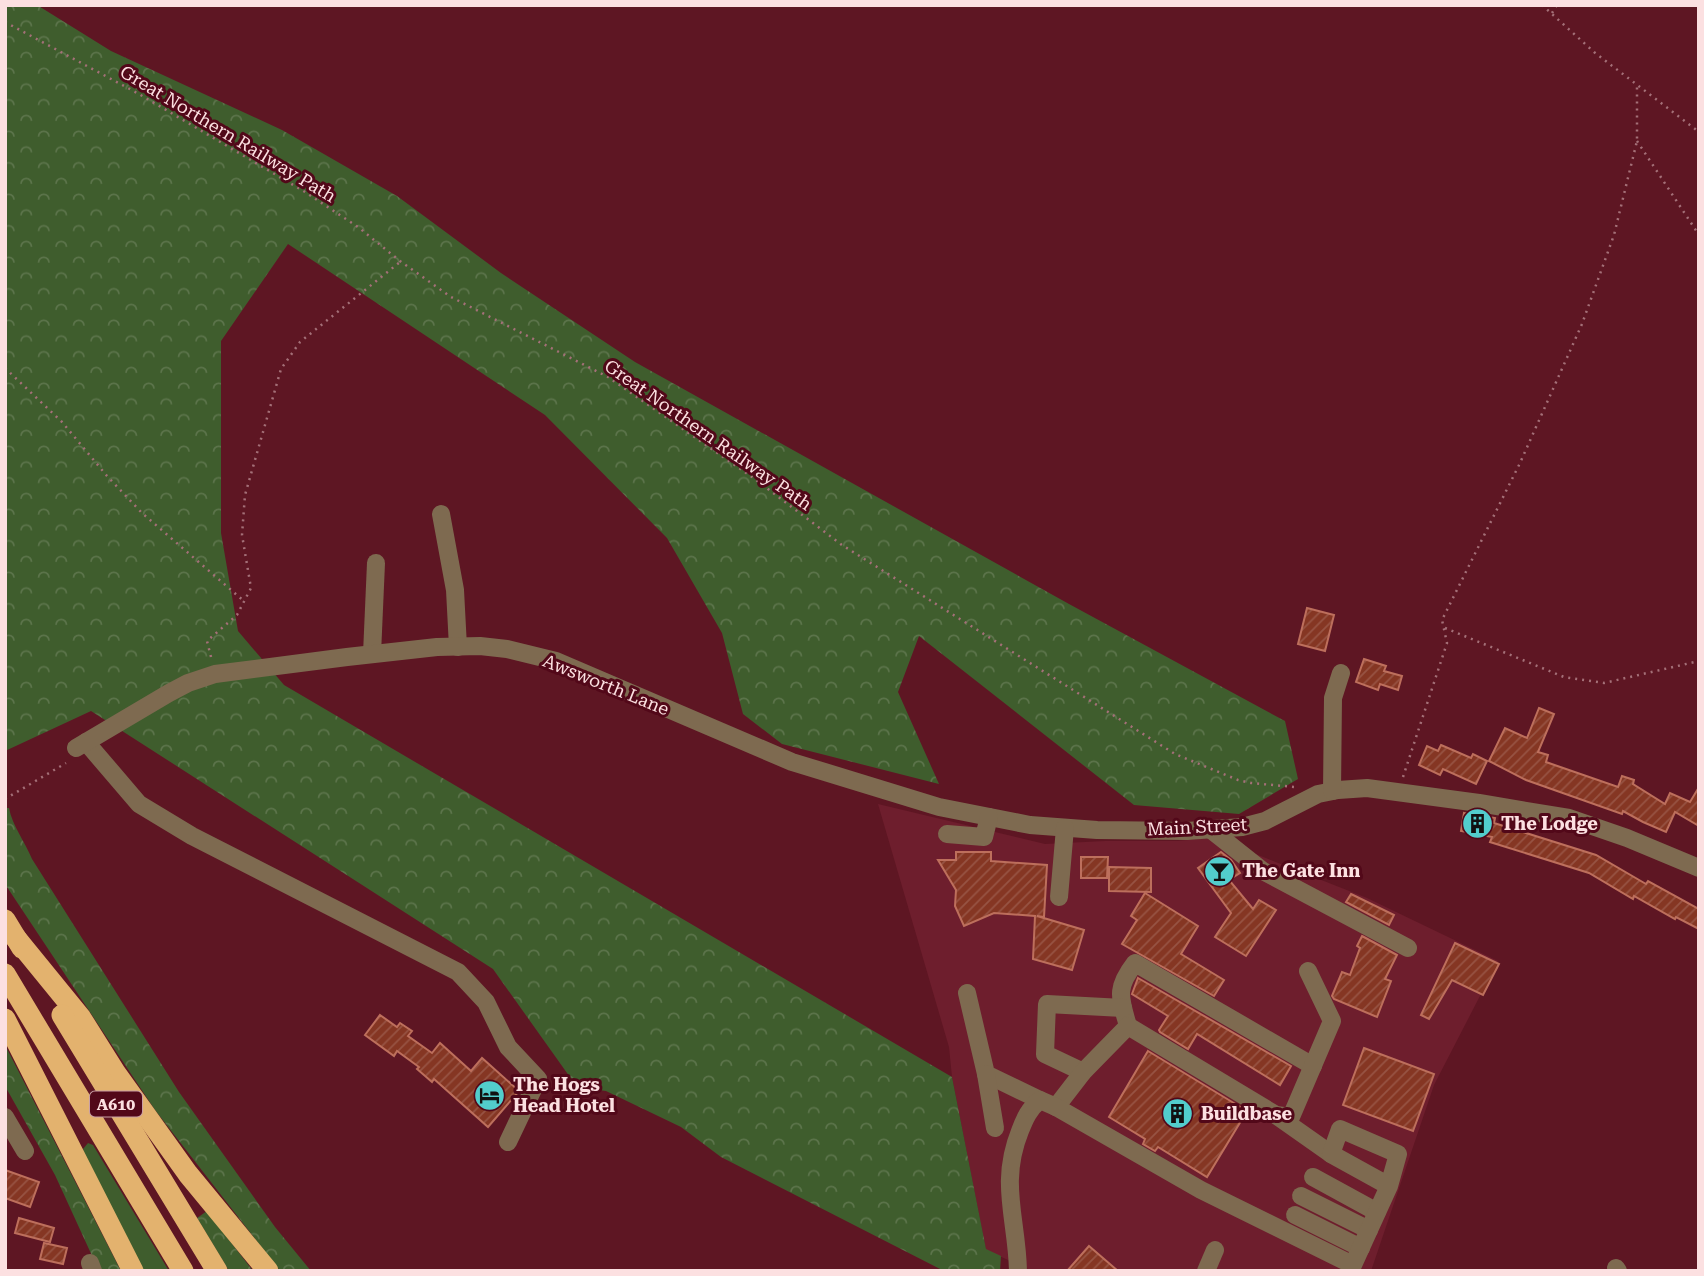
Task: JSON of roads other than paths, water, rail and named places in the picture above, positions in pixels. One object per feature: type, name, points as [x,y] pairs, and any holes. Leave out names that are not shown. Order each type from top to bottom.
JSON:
[{"type":"highway","name":"A610","points":[[10,929],[217,1271]]},
{"type":"highway","points":[[10,929],[81,1018],[115,1072],[188,1174],[268,1271]]},
{"type":"highway","name":"A610","points":[[5,974],[183,1271]]},
{"type":"highway","points":[[5,1019],[132,1271]]},
{"type":"street","points":[[441,514],[455,590],[458,647]]},
{"type":"street","points":[[372,654],[376,563]]},
{"type":"street","name":"Awsworth Lane","points":[[508,1142],[538,1079],[508,1047],[485,1002],[458,972],[192,836],[139,804],[81,745],[169,693],[215,674],[372,654],[458,647],[507,649],[556,662],[792,762],[939,807],[1030,825],[1097,830]]},
{"type":"street","points":[[1332,791],[1333,698],[1341,673]]},
{"type":"street","name":"Main Street","points":[[1097,830],[1242,827],[1265,821],[1318,794],[1367,788],[1569,818],[1699,867]]},
{"type":"street","points":[[947,834],[984,837],[989,817]]},
{"type":"street","points":[[1059,897],[1065,828]]},
{"type":"street","points":[[1210,829],[1263,872],[1408,948]]},
{"type":"street","points":[[1126,1017],[1119,996],[1125,976],[1135,963],[1313,1066]]},
{"type":"street","points":[[1276,1115],[1292,1117],[1332,1021],[1308,971]]},
{"type":"street","points":[[967,993],[986,1074],[995,1128]]},
{"type":"street","points":[[1083,1072],[1045,1054],[1047,1004],[1126,1017],[1331,1154],[1389,1186]]},
{"type":"street","points":[[1018,1271],[1018,1249],[1008,1179],[1017,1139],[1028,1110],[1048,1103],[1083,1072],[1126,1017]]},
{"type":"street","points":[[986,1074],[1048,1103],[1201,1190],[1353,1265],[1389,1186],[1398,1154],[1340,1129],[1331,1154]]},
{"type":"street","points":[[7,1125],[25,1151]]},
{"type":"street","points":[[1313,1177],[1377,1212]]},
{"type":"street","points":[[1301,1196],[1369,1230]]},
{"type":"street","points":[[1295,1215],[1361,1248]]},
{"type":"street","points":[[1206,1271],[1215,1250]]},
{"type":"place","name":"The Lodge","points":[[1478,824]]},
{"type":"place","name":"The Gate Inn","points":[[1219,871]]},
{"type":"place","name":"The Hogs Head Hotel","points":[[490,1095]]},
{"type":"place","name":"Buildbase","points":[[1178,1114]]}]
